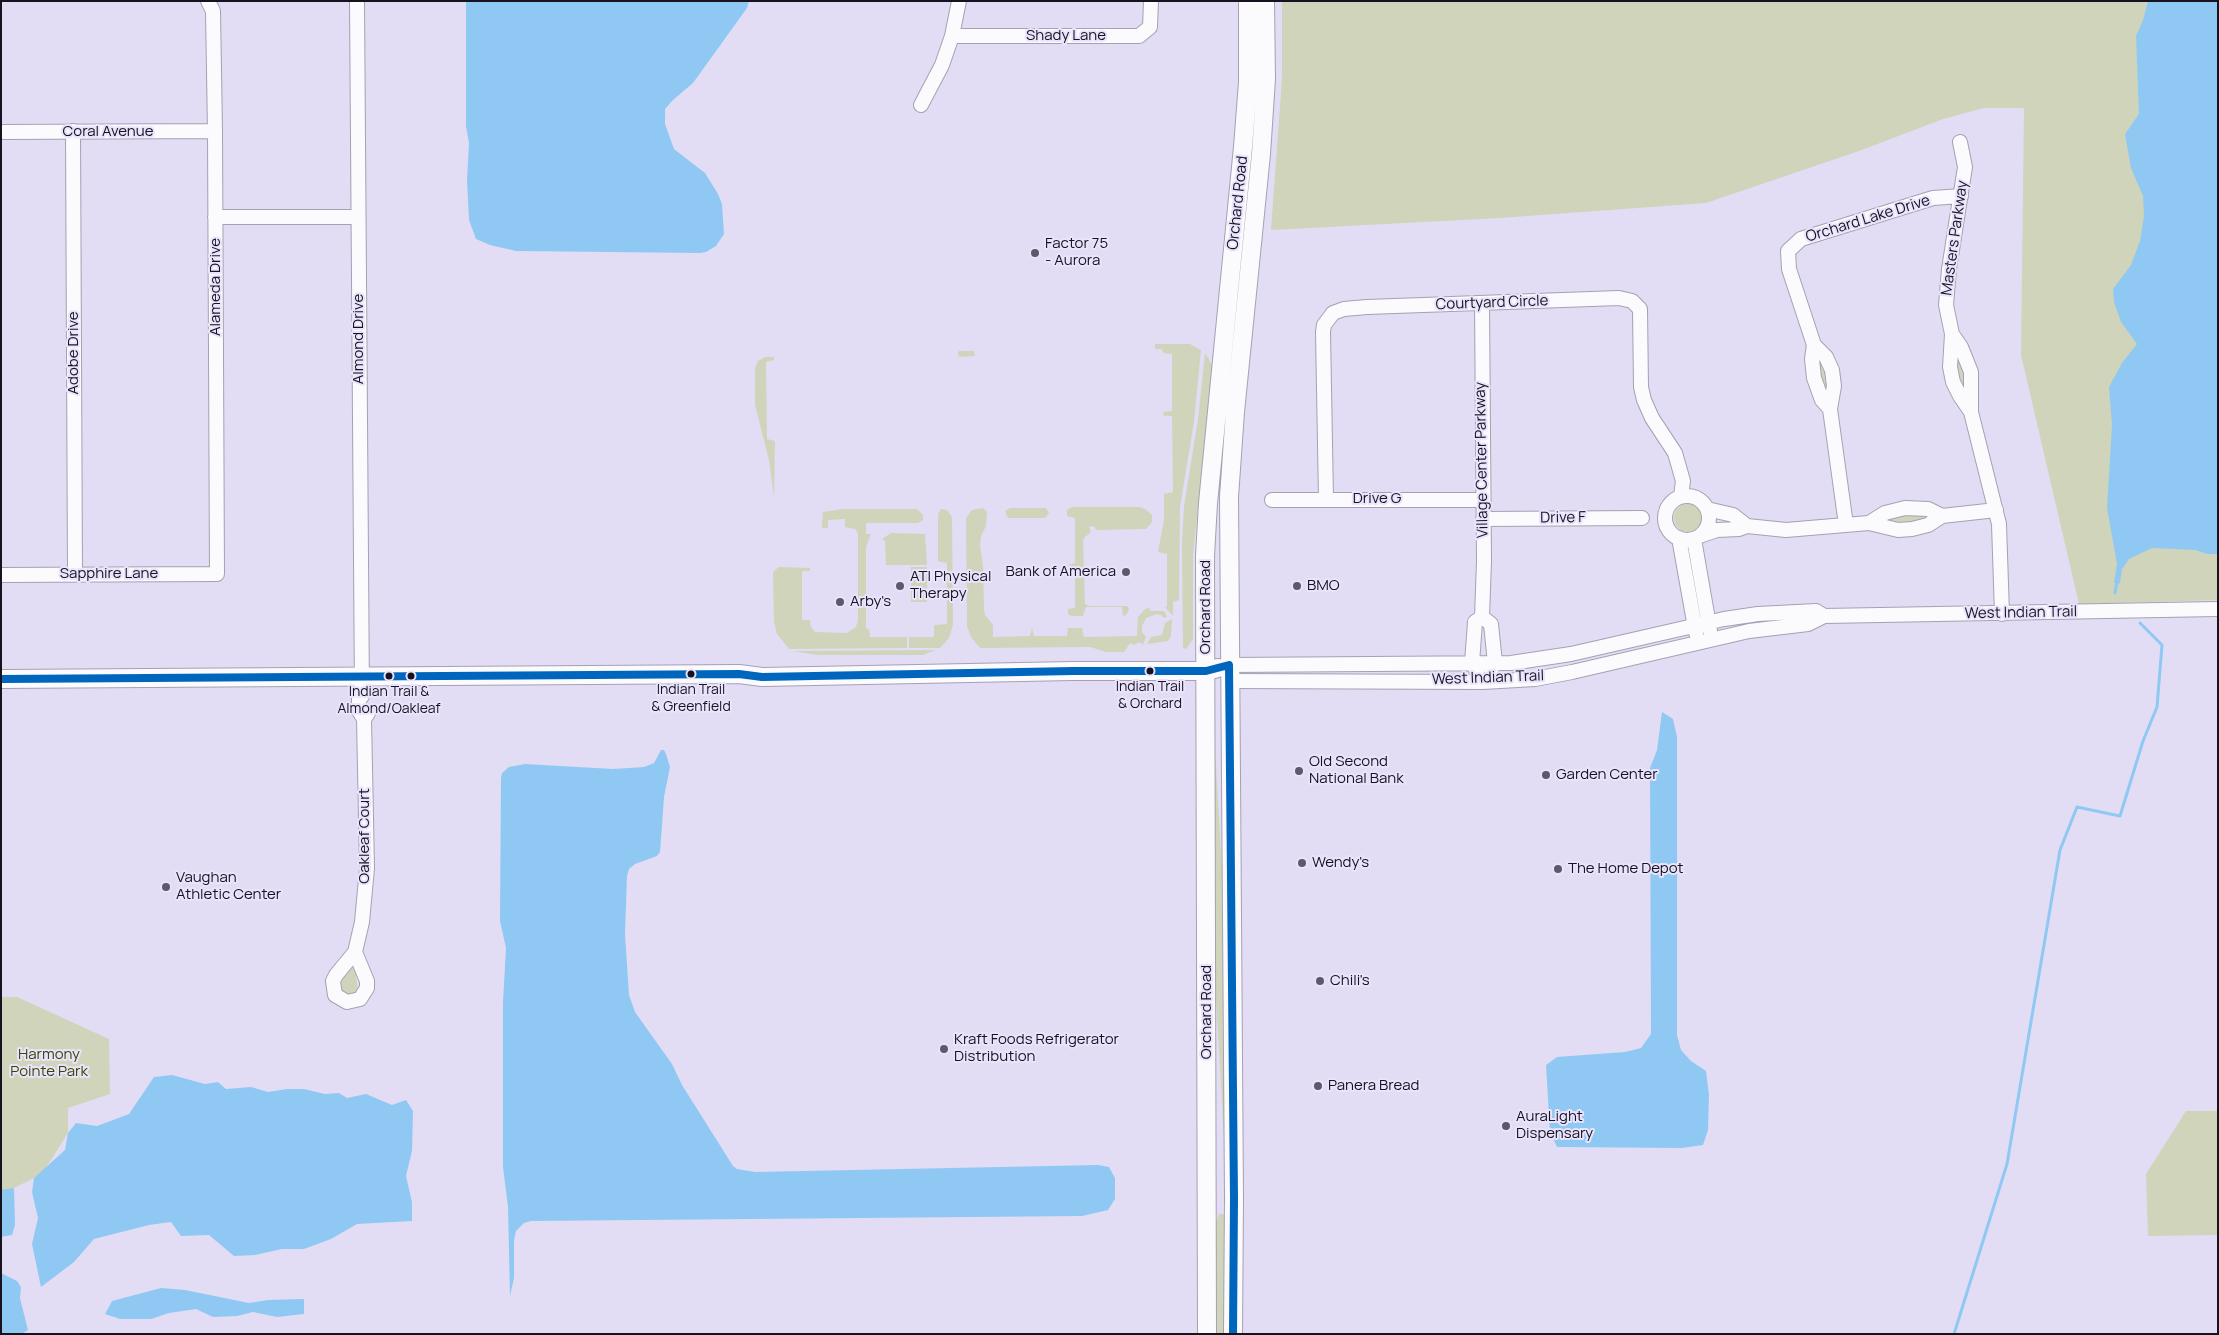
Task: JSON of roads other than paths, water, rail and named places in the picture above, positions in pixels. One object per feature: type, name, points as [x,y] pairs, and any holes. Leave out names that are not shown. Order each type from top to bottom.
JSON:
[{"type":"main road","name":"Orchard Road","points":[[1207,1334],[1206,556],[1208,503],[1248,82],[1248,1]]},
{"type":"main road","name":"Orchard Road","points":[[1233,1334],[1234,1198],[1229,497],[1236,403],[1261,154],[1266,79],[1266,1]]},
{"type":"main road","name":"West Indian Trail","points":[[1,679],[739,674],[762,677],[1073,671],[1206,671],[1229,673]]},
{"type":"street","name":"Alameda Drive","points":[[208,1],[213,11],[218,574]]},
{"type":"street","name":"Almond Drive","points":[[356,1],[361,677]]},
{"type":"street","points":[[921,105],[942,65],[952,36],[959,1]]},
{"type":"street","name":"Shady Lane","points":[[952,36],[1139,36],[1150,27],[1151,1]]},
{"type":"street","name":"Coral Avenue","points":[[1,132],[215,131]]},
{"type":"street","name":"Adobe Drive","points":[[73,132],[75,574]]},
{"type":"street","name":"Masters Parkway","points":[[1960,142],[1965,167],[1946,288],[1946,305],[1952,334],[1950,366],[1953,382],[1971,412]]},
{"type":"street","name":"Orchard Lake Drive","points":[[1830,409],[1822,400],[1814,378],[1812,359],[1814,345],[1789,269],[1788,251],[1801,239],[1933,198],[1961,196]]},
{"type":"street","points":[[215,217],[358,217]]},
{"type":"street","name":"Courtyard Circle","points":[[1326,499],[1323,332],[1328,319],[1333,313],[1344,309],[1620,298],[1625,298],[1637,304],[1640,310],[1644,400],[1652,418],[1675,453],[1683,481],[1681,496]]},
{"type":"street","name":"Village Center Parkway","points":[[1482,303],[1482,617]]},
{"type":"street","name":"Masters Parkway","points":[[1952,334],[1961,346],[1971,372],[1971,412],[1996,510],[2000,535],[2002,614]]},
{"type":"street","name":"Orchard Lake Drive","points":[[1814,345],[1826,357],[1832,370],[1834,386],[1830,409],[1846,525]]},
{"type":"street","points":[[1702,624],[1698,537],[1707,528],[1709,520],[1707,510],[1698,498],[1681,496],[1672,501],[1666,510],[1664,520],[1668,529],[1684,540],[1698,537],[1716,530],[1747,526],[1786,530],[1869,523],[1898,530],[1912,529],[1928,525],[1942,516],[1996,510]]},
{"type":"street","name":"Drive G","points":[[1272,500],[1483,500]]},
{"type":"street","points":[[1869,523],[1885,513],[1905,508],[1928,509],[1942,516]]},
{"type":"street","points":[[1707,510],[1733,515],[1747,526]]},
{"type":"street","name":"Drive F","points":[[1483,519],[1642,518]]},
{"type":"street","points":[[1679,538],[1705,641]]},
{"type":"street","name":"Sapphire Lane","points":[[1,575],[218,574]]},
{"type":"street","name":"West Indian Trail","points":[[1229,673],[1483,682],[1535,678],[1572,672],[1749,631],[1808,624],[1824,616],[2218,609]]},
{"type":"street","name":"West Indian Trail","points":[[1229,673],[1359,664],[1495,663],[1571,654],[1702,624],[1758,614],[1816,611],[1824,616]]},
{"type":"street","name":"Village Center Parkway","points":[[1472,663],[1475,622],[1482,617]]},
{"type":"street","name":"Village Center Parkway","points":[[1482,617],[1491,624],[1495,663]]},
{"type":"street","points":[[1472,663],[1483,682],[1495,663]]},
{"type":"street","name":"Oakleaf Court","points":[[355,952],[362,922],[367,868],[364,719],[359,712],[359,699],[362,696],[361,677]]},
{"type":"water","points":[[466,1],[749,1],[747,8],[693,83],[665,109],[665,124],[674,149],[705,173],[722,204],[724,234],[716,246],[700,253],[516,251],[490,245],[476,239],[469,220],[467,180],[469,143],[466,126]]},
{"type":"water","points":[[2148,1],[2218,1],[2218,554],[2207,554],[2195,550],[2152,548],[2129,559],[2122,569],[2120,583],[2117,584],[2114,583],[2117,564],[2107,508],[2112,425],[2109,387],[2122,363],[2137,344],[2121,322],[2114,302],[2113,289],[2131,265],[2140,241],[2144,216],[2143,196],[2131,168],[2125,134],[2139,114],[2136,36]]},
{"type":"water","points":[[1662,712],[1673,719],[1677,737],[1677,1035],[1681,1050],[1691,1061],[1706,1071],[1709,1095],[1708,1130],[1703,1145],[1682,1148],[1557,1147],[1550,1132],[1546,1065],[1557,1057],[1625,1052],[1641,1048],[1651,1034],[1650,768],[1657,750]]},
{"type":"water","points":[[661,750],[664,750],[670,767],[664,797],[660,852],[657,856],[635,864],[629,869],[627,876],[625,934],[629,995],[635,1012],[672,1064],[682,1085],[733,1166],[737,1169],[755,1172],[1098,1165],[1109,1167],[1115,1178],[1115,1199],[1108,1210],[1082,1216],[531,1221],[524,1223],[516,1231],[514,1240],[514,1278],[510,1296],[508,1207],[503,1167],[503,1002],[506,948],[500,921],[502,773],[509,767],[525,764],[613,769],[644,767],[654,763]]},
{"type":"water","points":[[172,1075],[205,1084],[218,1082],[226,1089],[251,1087],[268,1092],[304,1089],[325,1094],[339,1093],[347,1098],[366,1094],[392,1105],[406,1100],[413,1111],[412,1151],[406,1176],[412,1202],[412,1221],[357,1224],[331,1239],[304,1249],[282,1249],[255,1255],[234,1256],[209,1235],[181,1236],[171,1222],[149,1225],[94,1239],[74,1262],[41,1287],[32,1244],[38,1218],[32,1192],[34,1178],[65,1150],[68,1133],[76,1123],[97,1126],[129,1114],[154,1077]]},
{"type":"water","points":[[14,1188],[15,1225],[12,1235],[1,1237],[1,1190]]},
{"type":"water","points":[[1,1273],[17,1281],[21,1287],[20,1298],[28,1330],[22,1334],[1,1334]]},
{"type":"water","points":[[161,1288],[185,1290],[249,1303],[268,1300],[304,1299],[304,1314],[277,1317],[253,1312],[237,1316],[213,1317],[196,1309],[169,1313],[151,1319],[120,1319],[105,1314],[112,1301]]},
{"type":"waterway","points":[[2115,593],[2117,581]]},
{"type":"waterway","points":[[1954,1334],[2007,1164],[2060,850],[2077,807],[2120,816],[2143,741],[2157,707],[2162,645],[2140,623]]},
{"type":"place","name":"Factor 75 - Aurora","points":[[1035,253]]},
{"type":"place","name":"Bank of America","points":[[1126,572]]},
{"type":"place","name":"ATI Physical Therapy","points":[[900,586]]},
{"type":"place","name":"BMO","points":[[1297,586]]},
{"type":"place","name":"Arby's","points":[[840,602]]},
{"type":"place","name":"Indian Trail & Orchard","points":[[1150,671]]},
{"type":"place","name":"Indian Trail & Greenfield","points":[[691,674]]},
{"type":"place","name":"Indian Trail & Almond/Oakleaf","points":[[389,676]]},
{"type":"place","name":"Old Second National Bank","points":[[1299,771]]},
{"type":"place","name":"Garden Center","points":[[1546,775]]},
{"type":"place","name":"Wendy's","points":[[1302,863]]},
{"type":"place","name":"The Home Depot","points":[[1558,869]]},
{"type":"place","name":"Vaughan Athletic Center","points":[[166,887]]},
{"type":"place","name":"Chili's","points":[[1320,981]]},
{"type":"place","name":"Kraft Foods Refrigerator Distribution","points":[[944,1049]]},
{"type":"place","name":"Panera Bread","points":[[1318,1086]]},
{"type":"place","name":"AuraLight Dispensary","points":[[1506,1126]]},
{"type":"park label","name":"Harmony Pointe Park","points":[[49,1064]]}]
